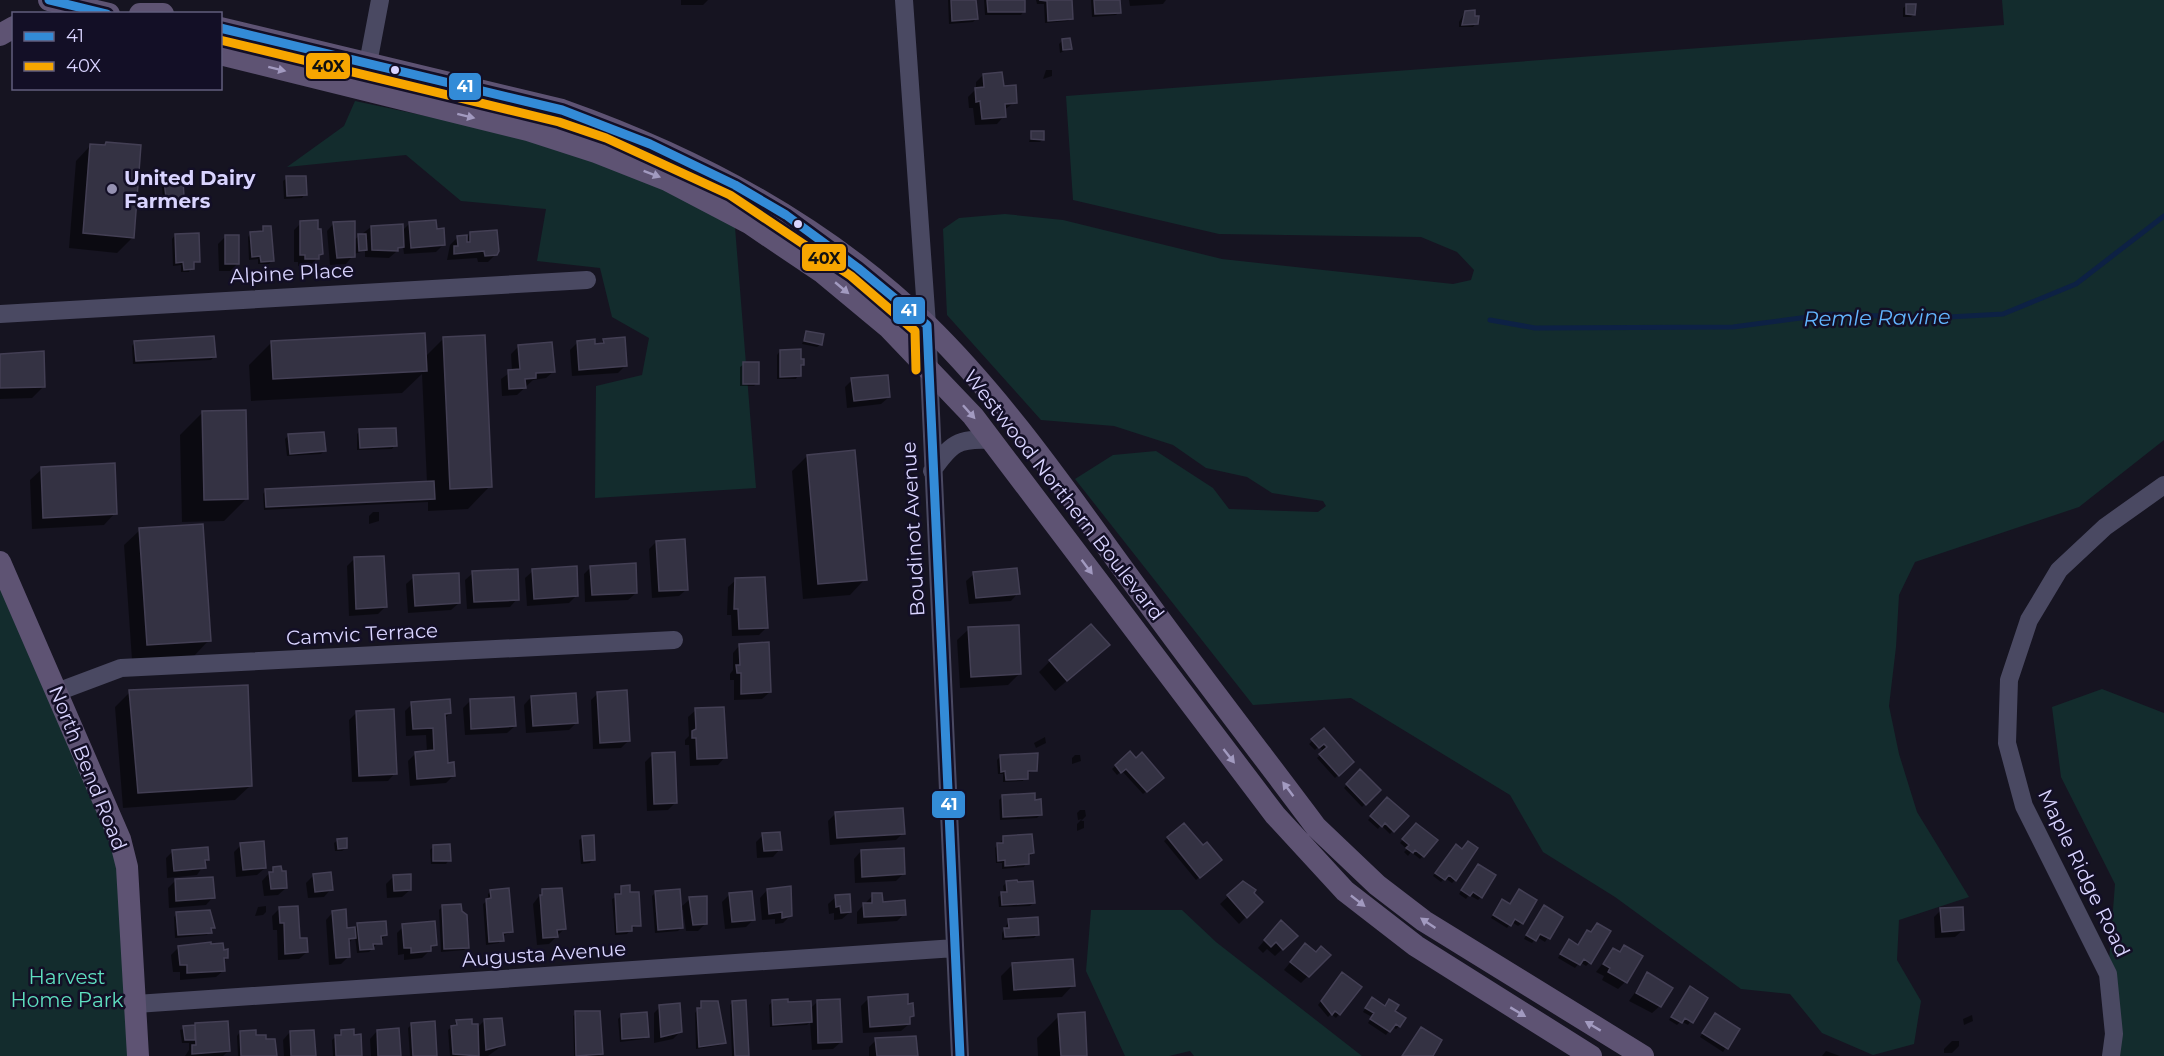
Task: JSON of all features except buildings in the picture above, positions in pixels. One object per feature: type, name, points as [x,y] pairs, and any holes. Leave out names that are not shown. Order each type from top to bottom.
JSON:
[{"type":"main road","points":[[48,4],[97,12]]},
{"type":"main road","name":"Westwood Northern Boulevard","points":[[222,28],[562,110],[669,152],[736,185],[795,222],[858,266],[927,325],[997,401],[1316,827],[1377,885],[1424,921],[1643,1056]]},
{"type":"main road","name":"Westwood Northern Boulevard","points":[[222,55],[528,130],[596,152],[667,180],[749,223],[823,273],[888,327],[973,416],[1193,710],[1275,815],[1345,891],[1416,946],[1591,1056]]},
{"type":"main road","name":"North Bend Road","points":[[0,562],[120,839],[127,867],[138,1056]]},
{"type":"main road","points":[[1193,710],[1216,694]]},
{"type":"street","points":[[363,90],[380,0]]},
{"type":"street","name":"Boudinot Avenue","points":[[904,0],[927,325],[960,1056]]},
{"type":"street","name":"Alpine Place","points":[[0,314],[587,280]]},
{"type":"street","points":[[932,471],[954,444],[965,440],[991,440]]},
{"type":"street","name":"Maple Ridge Road","points":[[2111,1056],[2114,1034],[2108,974],[2024,806],[2007,743],[2009,680],[2029,620],[2059,570],[2105,527],[2164,485]]},
{"type":"street","name":"Camvic Terrace","points":[[57,692],[122,668],[674,640]]},
{"type":"street","name":"Augusta Avenue","points":[[136,1004],[955,948]]},
{"type":"green space","points":[[2002,0],[2164,0],[2164,440],[2079,507],[1915,562],[1899,595],[1889,706],[1899,754],[1917,812],[1969,897],[1899,920],[1897,960],[1921,1001],[1914,1044],[1873,1055],[1822,1033],[1790,994],[1741,989],[1615,897],[1543,852],[1510,795],[1351,698],[1253,705],[1075,479],[1113,455],[1156,451],[1213,488],[1229,509],[1318,512],[1326,506],[1323,501],[1272,493],[1247,477],[1206,468],[1173,445],[1114,426],[1041,420],[947,315],[943,229],[959,218],[1005,214],[1063,220],[1222,259],[1453,284],[1471,280],[1474,270],[1457,252],[1421,237],[1219,234],[1073,200],[1066,96],[2004,25]]},
{"type":"green space","points":[[355,101],[596,152],[734,215],[756,488],[595,498],[596,386],[642,375],[649,338],[612,317],[600,268],[537,261],[546,209],[461,201],[406,155],[287,167],[344,126]]},
{"type":"green space","name":"Harvest Home Park","points":[[0,562],[113,819],[138,1056],[0,1056]]},
{"type":"green space","points":[[2102,689],[2164,713],[2164,1056],[2111,1056],[2108,974],[2115,884],[2061,777],[2052,707]]},
{"type":"green space","points":[[1091,910],[1182,910],[1216,942],[1362,1056],[1194,1056],[1190,1051],[1169,1056],[1125,1056],[1086,971]]},
{"type":"waterway","name":"Remle Ravine","points":[[1490,320],[1535,328],[1733,327],[1831,314],[1931,318],[2003,314],[2076,284],[2164,216]]},
{"type":"transit line","name":"41","points":[[49,0],[99,12]]},
{"type":"transit line","name":"41","points":[[222,28],[562,110],[650,144],[735,185],[786,215],[858,268],[927,325],[960,1056]]},
{"type":"transit line","name":"40X","points":[[222,40],[559,122],[606,138],[730,195],[851,276],[915,331],[916,370]]},
{"type":"place","name":"United Dairy Farmers","points":[[112,189]]}]
